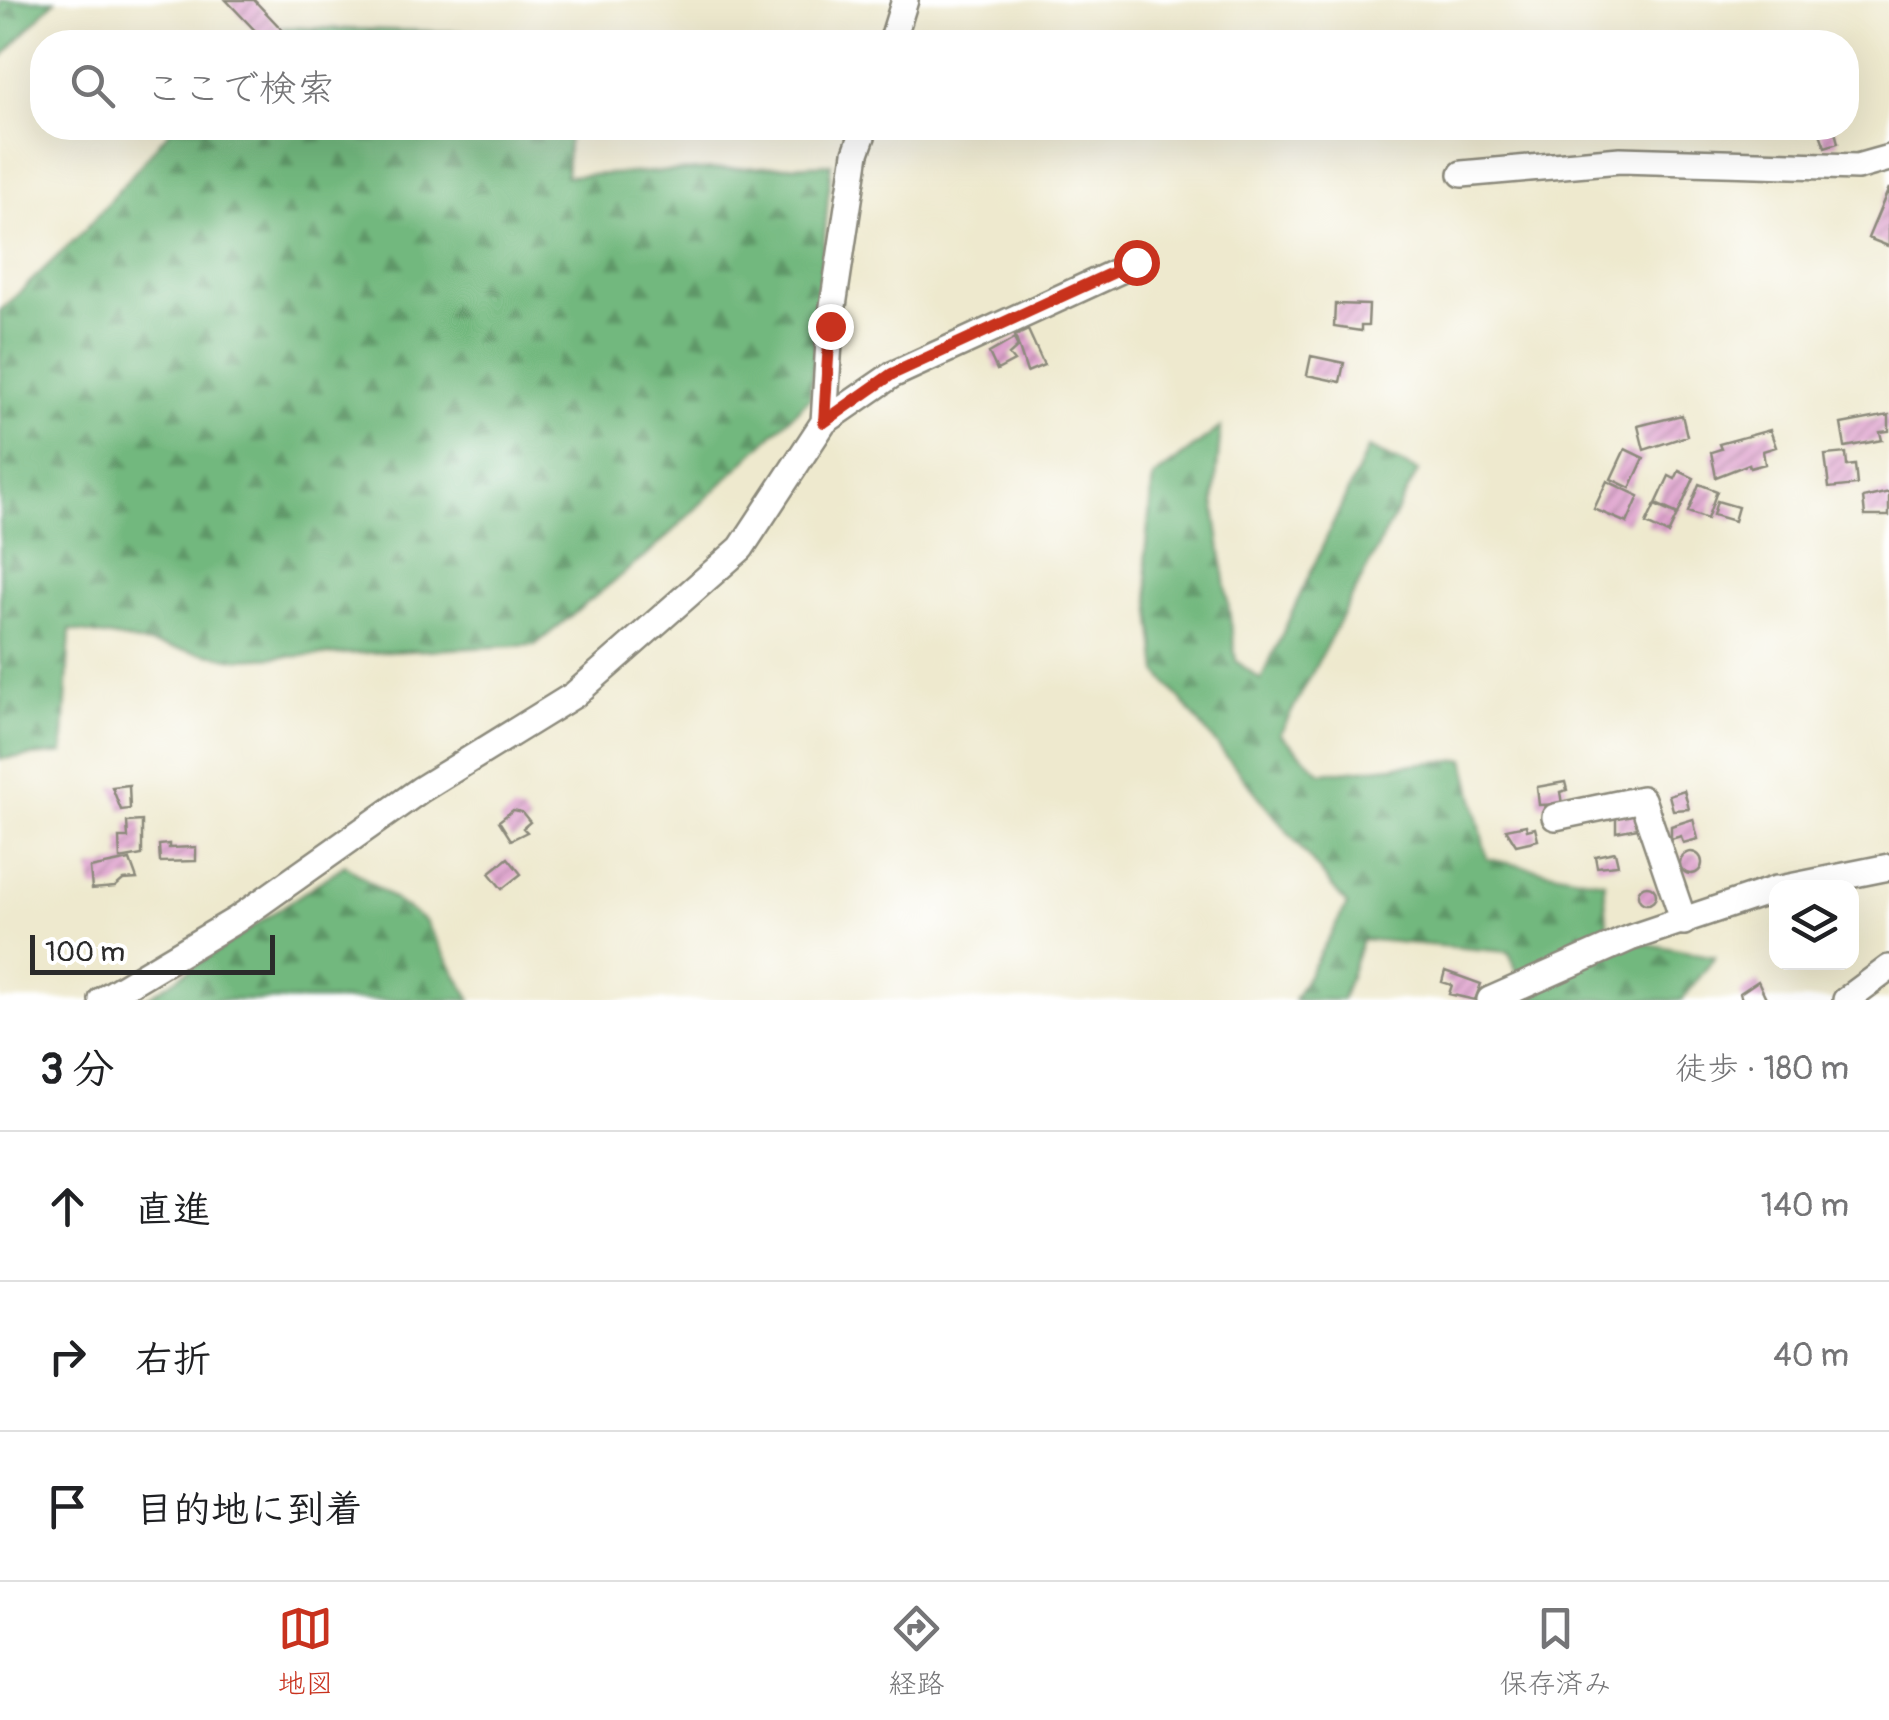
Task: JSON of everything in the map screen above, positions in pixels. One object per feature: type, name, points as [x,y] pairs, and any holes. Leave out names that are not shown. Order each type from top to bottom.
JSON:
[{"type":"street","points":[[896,30],[905,0]]},
{"type":"street","points":[[824,422],[830,326],[860,140]]},
{"type":"street","points":[[1462,174],[1620,160],[1857,166],[1889,158]]},
{"type":"street","points":[[102,1000],[236,920],[420,790],[574,696],[741,548],[824,422],[892,374],[1136,262]]},
{"type":"street","points":[[1555,817],[1642,799],[1684,922]]},
{"type":"street","points":[[1825,880],[1889,867]]},
{"type":"street","points":[[1490,1000],[1570,962],[1769,892]]},
{"type":"street","points":[[1846,1000],[1889,968]]},
{"type":"green space","points":[[0,0],[55,0],[0,59]]},
{"type":"green space","points":[[261,27],[384,30],[258,30]]},
{"type":"green space","points":[[162,140],[568,140],[566,176],[831,164],[810,398],[656,547],[535,645],[236,659],[70,630],[63,753],[0,759],[0,311],[84,231]]},
{"type":"green space","points":[[1221,427],[1214,501],[1236,661],[1261,680],[1368,448],[1418,471],[1280,734],[1321,773],[1465,759],[1487,859],[1604,882],[1608,936],[1715,957],[1682,1000],[1521,1000],[1525,991],[1509,952],[1362,939],[1342,1000],[1294,1000],[1347,905],[1158,672],[1145,556],[1153,478]]},
{"type":"green space","points":[[345,865],[425,921],[471,1000],[144,1000]]},
{"type":"building","points":[[226,0],[254,0],[282,30],[255,30]]},
{"type":"building","points":[[1822,140],[1837,140],[1838,143],[1825,147]]},
{"type":"building","points":[[1889,188],[1889,243],[1888,246],[1868,238]]},
{"type":"building","points":[[1335,304],[1369,305],[1368,326],[1361,326],[1361,331],[1334,327]]},
{"type":"building","points":[[1028,330],[1044,365],[1027,372],[1015,336]]},
{"type":"building","points":[[1014,339],[1018,347],[1009,355],[1014,361],[997,370],[989,353]]},
{"type":"building","points":[[1311,356],[1344,363],[1340,382],[1307,375]]},
{"type":"building","points":[[1682,415],[1687,436],[1644,450],[1638,426]]},
{"type":"building","points":[[1889,415],[1889,431],[1880,432],[1882,440],[1845,447],[1841,424]]},
{"type":"building","points":[[1770,430],[1776,447],[1763,451],[1765,464],[1750,468],[1749,464],[1716,477],[1711,452],[1721,449],[1719,444]]},
{"type":"building","points":[[1625,449],[1644,458],[1630,488],[1611,479]]},
{"type":"building","points":[[1846,453],[1847,466],[1855,465],[1857,485],[1829,488],[1825,455]]},
{"type":"building","points":[[1679,471],[1694,478],[1678,514],[1656,504],[1669,476],[1675,479]]},
{"type":"building","points":[[1607,481],[1639,496],[1627,523],[1594,509]]},
{"type":"building","points":[[1699,484],[1717,491],[1707,519],[1688,512]]},
{"type":"building","points":[[1889,492],[1889,516],[1865,516],[1863,498]]},
{"type":"building","points":[[1717,501],[1738,507],[1734,521],[1713,515]]},
{"type":"building","points":[[1655,505],[1677,515],[1668,534],[1646,524]]},
{"type":"building","points":[[1565,782],[1567,790],[1560,792],[1562,804],[1539,805],[1537,787]]},
{"type":"building","points":[[129,785],[130,809],[121,810],[112,787]]},
{"type":"building","points":[[1684,790],[1689,809],[1673,810],[1669,795]]},
{"type":"building","points":[[513,810],[522,812],[530,822],[523,828],[527,832],[511,840],[499,821]]},
{"type":"building","points":[[1635,811],[1638,828],[1616,832],[1616,815]]},
{"type":"building","points":[[1693,819],[1698,839],[1683,843],[1681,836],[1671,839],[1671,826]]},
{"type":"building","points":[[142,821],[142,855],[120,859],[119,838],[128,838],[127,822]]},
{"type":"building","points":[[1526,825],[1527,830],[1535,828],[1538,840],[1516,845],[1506,829]]},
{"type":"building","points":[[169,844],[169,848],[196,847],[196,861],[160,862],[159,845]]},
{"type":"building","points":[[1615,852],[1618,865],[1597,867],[1595,856]]},
{"type":"building","points":[[1691,852],[1699,855],[1699,871],[1691,874],[1683,871],[1680,863],[1683,855]]},
{"type":"building","points":[[508,858],[521,874],[502,889],[489,873]]},
{"type":"building","points":[[130,860],[137,879],[123,880],[115,887],[92,889],[90,868]]},
{"type":"building","points":[[1647,886],[1656,895],[1647,904],[1638,895]]},
{"type":"building","points":[[1445,971],[1481,984],[1475,1000],[1449,994],[1452,985],[1442,982]]},
{"type":"building","points":[[1758,981],[1767,1000],[1742,1000],[1740,993]]},
{"type":"route","points":[[830,326],[824,422],[892,374],[1136,262]]}]
